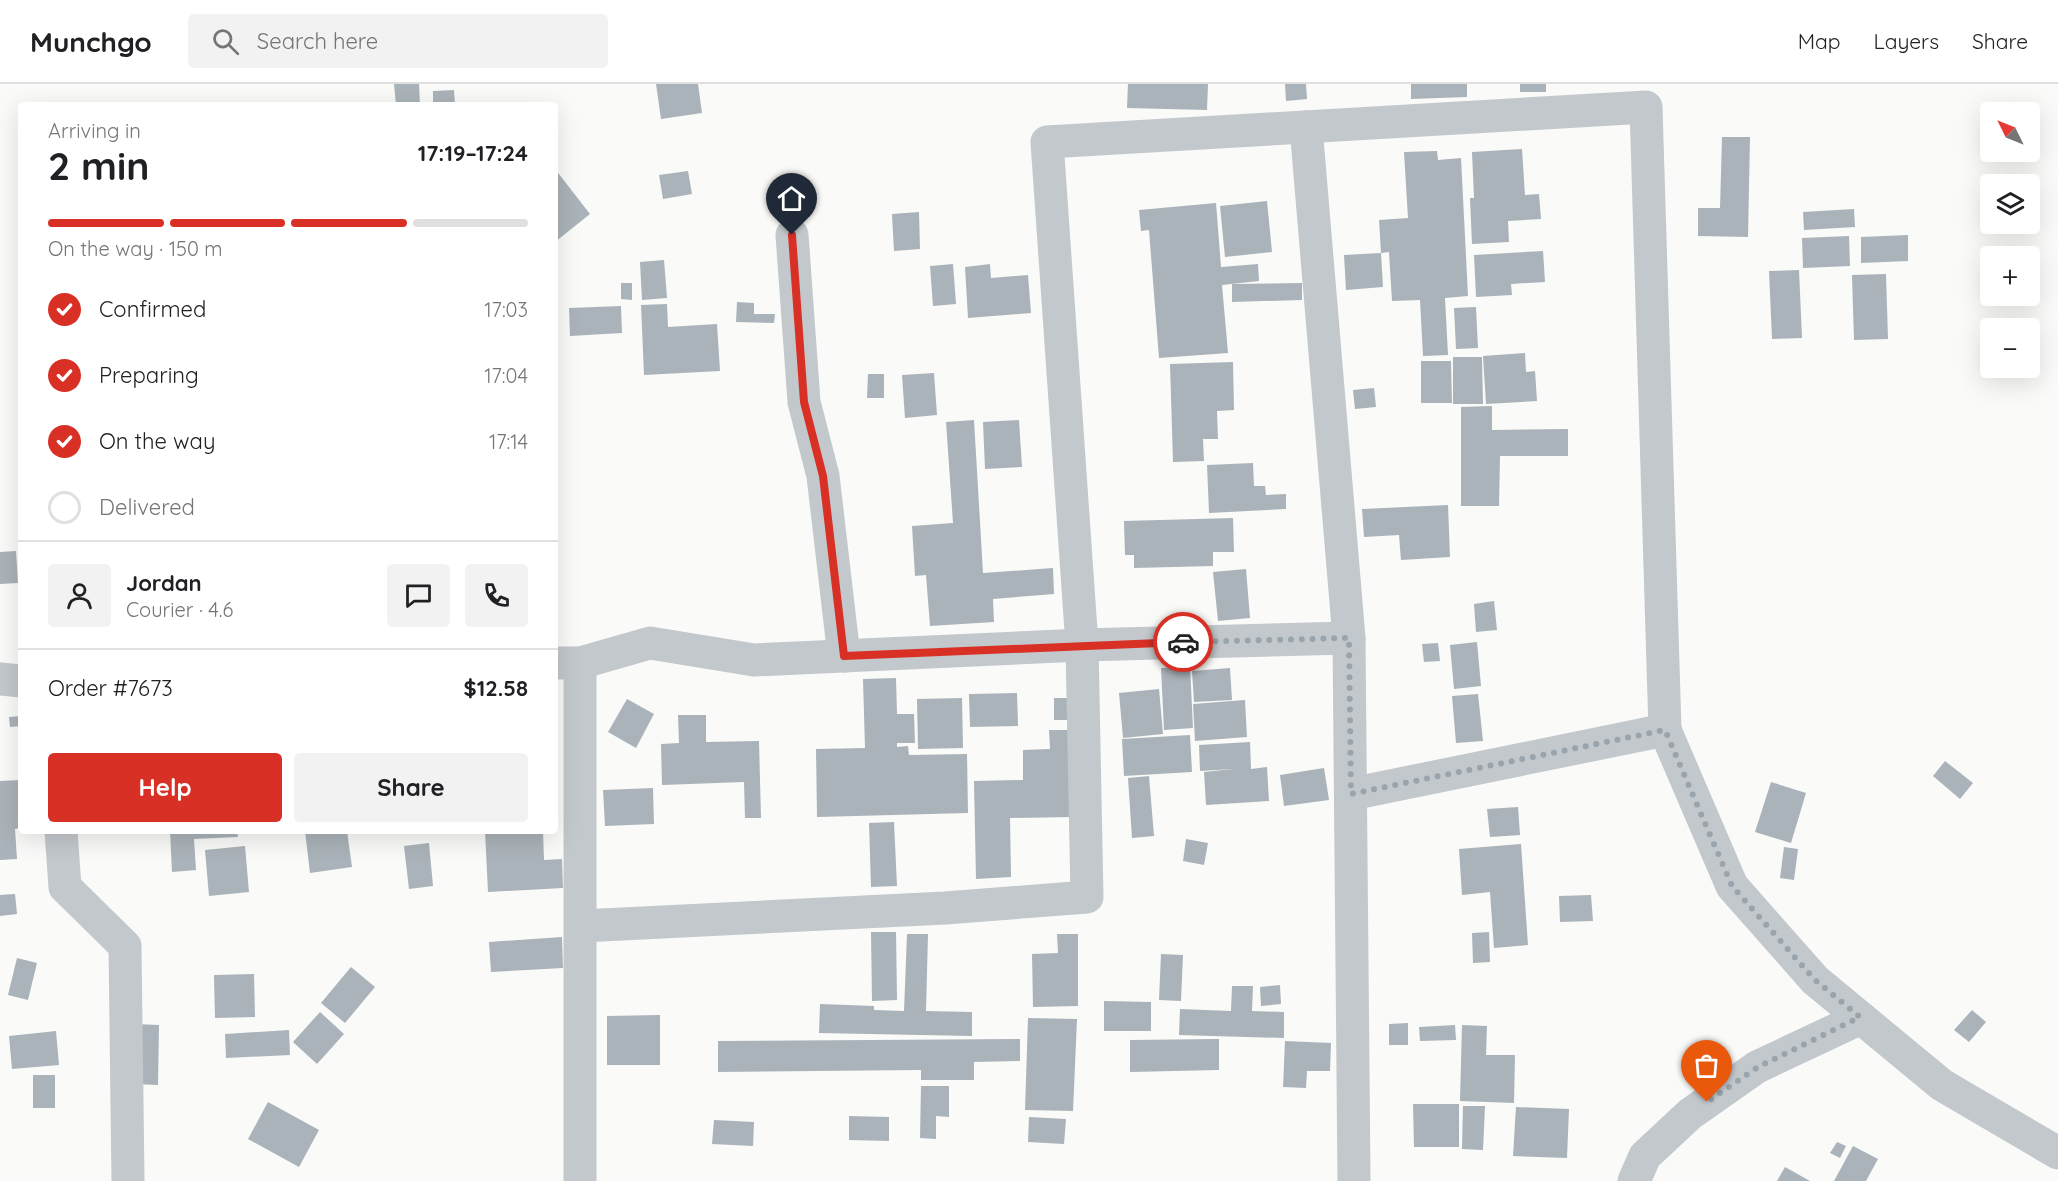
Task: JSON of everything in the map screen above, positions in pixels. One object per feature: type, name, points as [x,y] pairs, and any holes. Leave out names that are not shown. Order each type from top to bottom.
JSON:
[{"type":"street","points":[[581,926],[945,908],[1087,897],[1082,645],[1047,142],[1646,107],[1665,730],[1732,886],[1815,980],[1942,1086],[2058,1153]]},
{"type":"street","points":[[1306,127],[1349,638],[1354,1181]]},
{"type":"street","points":[[792,235],[804,402],[823,476],[844,656]]},
{"type":"street","points":[[580,1181],[581,926],[567,663],[650,643],[754,660],[1082,645],[1349,638]]},
{"type":"street","points":[[0,679],[18,681]]},
{"type":"street","points":[[1351,794],[1665,730]]},
{"type":"street","points":[[61,834],[65,887],[125,946],[128,1181]]},
{"type":"street","points":[[1634,1181],[1644,1156],[1690,1114],[1758,1067],[1860,1017]]},
{"type":"building","points":[[394,84],[419,84],[420,102],[396,102]]},
{"type":"building","points":[[656,84],[698,84],[702,113],[661,119]]},
{"type":"building","points":[[1128,84],[1208,84],[1207,110],[1127,108]]},
{"type":"building","points":[[1285,84],[1306,84],[1307,99],[1286,101]]},
{"type":"building","points":[[1411,84],[1467,84],[1467,97],[1411,99]]},
{"type":"building","points":[[1520,84],[1546,84],[1546,92],[1520,92]]},
{"type":"building","points":[[454,90],[455,102],[433,102],[433,91]]},
{"type":"building","points":[[1722,137],[1750,137],[1748,237],[1698,236],[1698,208],[1720,208]]},
{"type":"building","points":[[1522,149],[1525,195],[1539,194],[1541,219],[1508,221],[1509,242],[1472,244],[1470,198],[1474,198],[1472,152]]},
{"type":"building","points":[[1437,151],[1438,160],[1461,158],[1468,296],[1445,298],[1448,355],[1423,356],[1420,300],[1392,301],[1389,252],[1381,253],[1379,220],[1408,218],[1404,152]]},
{"type":"building","points":[[688,171],[692,194],[663,199],[659,175]]},
{"type":"building","points":[[558,173],[590,214],[558,240]]},
{"type":"building","points":[[1267,201],[1272,252],[1225,257],[1220,206]]},
{"type":"building","points":[[1216,203],[1221,267],[1258,264],[1259,281],[1222,285],[1228,353],[1159,358],[1149,230],[1141,231],[1139,210]]},
{"type":"building","points":[[1854,209],[1855,227],[1804,230],[1803,212]]},
{"type":"building","points":[[919,212],[920,249],[894,251],[892,214]]},
{"type":"building","points":[[1908,235],[1908,261],[1861,263],[1861,237]]},
{"type":"building","points":[[1849,236],[1850,266],[1803,268],[1802,238]]},
{"type":"building","points":[[1543,251],[1545,282],[1511,284],[1512,295],[1476,297],[1474,255]]},
{"type":"building","points":[[1381,253],[1383,287],[1346,290],[1344,255]]},
{"type":"building","points":[[664,260],[667,298],[642,300],[640,262]]},
{"type":"building","points":[[953,264],[956,304],[933,306],[930,266]]},
{"type":"building","points":[[990,264],[991,278],[1028,275],[1031,313],[968,318],[965,267]]},
{"type":"building","points":[[1799,270],[1802,338],[1772,339],[1769,271]]},
{"type":"building","points":[[1886,274],[1888,339],[1854,340],[1852,275]]},
{"type":"building","points":[[621,283],[632,283],[632,300],[621,299]]},
{"type":"building","points":[[1302,283],[1302,300],[1232,302],[1232,284]]},
{"type":"building","points":[[737,302],[754,303],[754,314],[775,314],[774,323],[736,322]]},
{"type":"building","points":[[667,304],[668,327],[717,324],[720,371],[644,375],[641,305]]},
{"type":"building","points":[[621,306],[622,333],[570,336],[569,308]]},
{"type":"building","points":[[1476,307],[1478,348],[1456,349],[1454,308]]},
{"type":"building","points":[[1525,353],[1526,372],[1535,371],[1537,401],[1486,404],[1483,356]]},
{"type":"building","points":[[1453,357],[1482,357],[1483,404],[1453,404]]},
{"type":"building","points":[[1421,361],[1451,361],[1452,403],[1421,403]]},
{"type":"building","points":[[1233,362],[1234,410],[1217,411],[1218,439],[1203,439],[1204,461],[1173,462],[1170,364]]},
{"type":"building","points":[[934,373],[937,415],[905,418],[902,375]]},
{"type":"building","points":[[868,374],[884,374],[884,398],[867,398]]},
{"type":"building","points":[[1374,388],[1376,407],[1355,409],[1353,390]]},
{"type":"building","points":[[1492,406],[1492,430],[1568,429],[1568,456],[1500,456],[1499,506],[1461,506],[1461,407]]},
{"type":"building","points":[[974,420],[983,573],[1053,568],[1054,594],[993,599],[994,622],[930,626],[926,575],[915,576],[912,526],[953,523],[946,422]]},
{"type":"building","points":[[1019,420],[1022,467],[985,469],[983,422]]},
{"type":"building","points":[[1253,463],[1254,486],[1265,486],[1266,495],[1286,494],[1286,509],[1209,513],[1207,465]]},
{"type":"building","points":[[1448,505],[1450,557],[1401,560],[1399,535],[1364,537],[1362,509]]},
{"type":"building","points":[[1233,518],[1234,552],[1213,552],[1213,566],[1134,568],[1134,555],[1125,555],[1124,521]]},
{"type":"building","points":[[16,551],[18,583],[0,584],[0,552]]},
{"type":"building","points":[[1246,569],[1250,618],[1218,621],[1213,572]]},
{"type":"building","points":[[1494,601],[1497,630],[1476,632],[1474,604]]},
{"type":"building","points":[[1477,642],[1481,686],[1454,689],[1450,645]]},
{"type":"building","points":[[1438,643],[1440,661],[1424,662],[1422,644]]},
{"type":"building","points":[[1190,666],[1193,728],[1164,730],[1161,668]]},
{"type":"building","points":[[1230,668],[1232,700],[1194,702],[1192,671]]},
{"type":"building","points":[[896,678],[897,714],[914,714],[915,743],[897,743],[897,747],[908,746],[909,755],[967,754],[968,813],[817,817],[816,749],[865,748],[863,679]]},
{"type":"building","points":[[1159,689],[1163,734],[1123,738],[1119,693]]},
{"type":"building","points":[[1017,693],[1018,726],[970,727],[969,694]]},
{"type":"building","points":[[1478,694],[1483,741],[1456,743],[1452,696]]},
{"type":"building","points":[[962,698],[963,748],[918,749],[917,699]]},
{"type":"building","points":[[1054,698],[1067,698],[1068,720],[1054,720]]},
{"type":"building","points":[[627,699],[654,714],[636,748],[608,732]]},
{"type":"building","points":[[1245,700],[1247,737],[1195,741],[1193,704]]},
{"type":"building","points":[[678,715],[706,715],[706,742],[759,741],[761,818],[745,818],[744,782],[662,785],[661,744],[679,743]]},
{"type":"building","points":[[18,716],[18,726],[10,727],[9,717]]},
{"type":"building","points":[[1049,730],[1071,730],[1071,817],[1010,818],[1011,877],[976,879],[974,781],[1023,780],[1023,750],[1050,749]]},
{"type":"building","points":[[1190,735],[1192,772],[1124,776],[1122,739]]},
{"type":"building","points":[[1250,742],[1251,769],[1267,767],[1269,801],[1206,805],[1204,772],[1233,769],[1200,771],[1199,745]]},
{"type":"building","points":[[1945,761],[1973,783],[1960,799],[1933,776]]},
{"type":"building","points":[[1324,768],[1329,800],[1284,806],[1280,775]]},
{"type":"building","points":[[1149,776],[1154,836],[1132,838],[1128,778]]},
{"type":"building","points":[[18,780],[18,828],[15,829],[17,859],[0,860],[0,781]]},
{"type":"building","points":[[1771,782],[1806,793],[1791,843],[1755,832]]},
{"type":"building","points":[[653,788],[654,824],[605,826],[603,790]]},
{"type":"building","points":[[1518,807],[1520,835],[1490,837],[1487,809]]},
{"type":"building","points":[[894,822],[897,886],[871,887],[869,823]]},
{"type":"building","points":[[170,834],[238,834],[238,837],[194,839],[196,870],[172,872]]},
{"type":"building","points":[[305,834],[347,834],[352,867],[310,873]]},
{"type":"building","points":[[485,834],[543,834],[544,860],[562,859],[563,888],[488,892]]},
{"type":"building","points":[[1186,839],[1208,843],[1204,865],[1183,861]]},
{"type":"building","points":[[429,843],[433,886],[409,889],[404,846]]},
{"type":"building","points":[[1521,844],[1528,945],[1494,948],[1490,892],[1462,895],[1459,849]]},
{"type":"building","points":[[245,846],[249,892],[209,896],[205,850]]},
{"type":"building","points":[[1784,847],[1798,849],[1794,880],[1780,878]]},
{"type":"building","points":[[15,894],[17,914],[0,916],[0,895]]},
{"type":"building","points":[[1591,895],[1593,921],[1560,922],[1559,896]]},
{"type":"building","points":[[871,932],[896,932],[897,1000],[872,1001]]},
{"type":"building","points":[[1489,932],[1490,962],[1473,963],[1472,933]]},
{"type":"building","points":[[907,934],[928,934],[926,1011],[972,1012],[972,1036],[819,1033],[820,1004],[874,1006],[874,1010],[904,1011]]},
{"type":"building","points":[[1057,934],[1078,934],[1078,1006],[1033,1007],[1032,954],[1058,953]]},
{"type":"building","points":[[562,937],[563,968],[491,972],[489,942]]},
{"type":"building","points":[[1161,954],[1183,955],[1181,1001],[1159,1000]]},
{"type":"building","points":[[17,958],[37,963],[28,1000],[8,995]]},
{"type":"building","points":[[351,967],[375,987],[345,1023],[321,1003]]},
{"type":"building","points":[[254,974],[255,1017],[215,1018],[214,975]]},
{"type":"building","points":[[1280,985],[1281,1004],[1261,1006],[1260,987]]},
{"type":"building","points":[[1232,986],[1253,986],[1252,1011],[1284,1012],[1284,1038],[1179,1035],[1180,1009],[1231,1011]]},
{"type":"building","points":[[1104,1001],[1151,1002],[1151,1031],[1104,1031]]},
{"type":"building","points":[[1972,1010],[1986,1022],[1969,1042],[1954,1030]]},
{"type":"building","points":[[320,1012],[344,1034],[317,1064],[293,1042]]},
{"type":"building","points":[[660,1015],[660,1065],[607,1065],[607,1016]]},
{"type":"building","points":[[1028,1018],[1077,1019],[1073,1111],[1025,1110]]},
{"type":"building","points":[[1408,1023],[1408,1045],[1389,1045],[1389,1024]]},
{"type":"building","points":[[135,1024],[159,1025],[158,1085],[133,1084]]},
{"type":"building","points":[[1455,1025],[1456,1040],[1420,1041],[1419,1027]]},
{"type":"building","points":[[1462,1025],[1487,1026],[1486,1055],[1515,1055],[1514,1103],[1460,1101]]},
{"type":"building","points":[[289,1030],[290,1055],[226,1058],[225,1034]]},
{"type":"building","points":[[56,1031],[59,1065],[12,1069],[9,1036]]},
{"type":"building","points":[[1020,1039],[1020,1061],[974,1062],[974,1080],[921,1080],[921,1070],[718,1072],[718,1041]]},
{"type":"building","points":[[1219,1039],[1219,1070],[1130,1072],[1130,1040]]},
{"type":"building","points":[[1285,1041],[1331,1043],[1330,1071],[1307,1071],[1306,1088],[1283,1087]]},
{"type":"building","points":[[33,1075],[55,1075],[55,1108],[33,1108]]},
{"type":"building","points":[[921,1086],[949,1086],[949,1117],[936,1116],[936,1139],[920,1138]]},
{"type":"building","points":[[268,1102],[319,1130],[299,1167],[248,1139]]},
{"type":"building","points":[[1413,1104],[1459,1104],[1459,1147],[1414,1147]]},
{"type":"building","points":[[1463,1106],[1485,1106],[1483,1150],[1462,1149]]},
{"type":"building","points":[[1516,1107],[1569,1109],[1567,1158],[1513,1156]]},
{"type":"building","points":[[849,1116],[889,1117],[889,1141],[849,1140]]},
{"type":"building","points":[[1029,1117],[1066,1119],[1064,1144],[1028,1142]]},
{"type":"building","points":[[714,1120],[754,1122],[753,1146],[712,1144]]},
{"type":"building","points":[[1837,1142],[1846,1146],[1840,1158],[1830,1153]]},
{"type":"building","points":[[1853,1146],[1878,1159],[1866,1181],[1834,1181]]},
{"type":"building","points":[[1785,1167],[1810,1181],[1777,1181]]},
{"type":"way so far","points":[[1183,642],[1349,638],[1351,794],[1665,730],[1732,886],[1815,980],[1860,1017],[1758,1067],[1707,1102]]},
{"type":"route","points":[[792,235],[804,402],[823,476],[844,656],[1183,642]]}]
